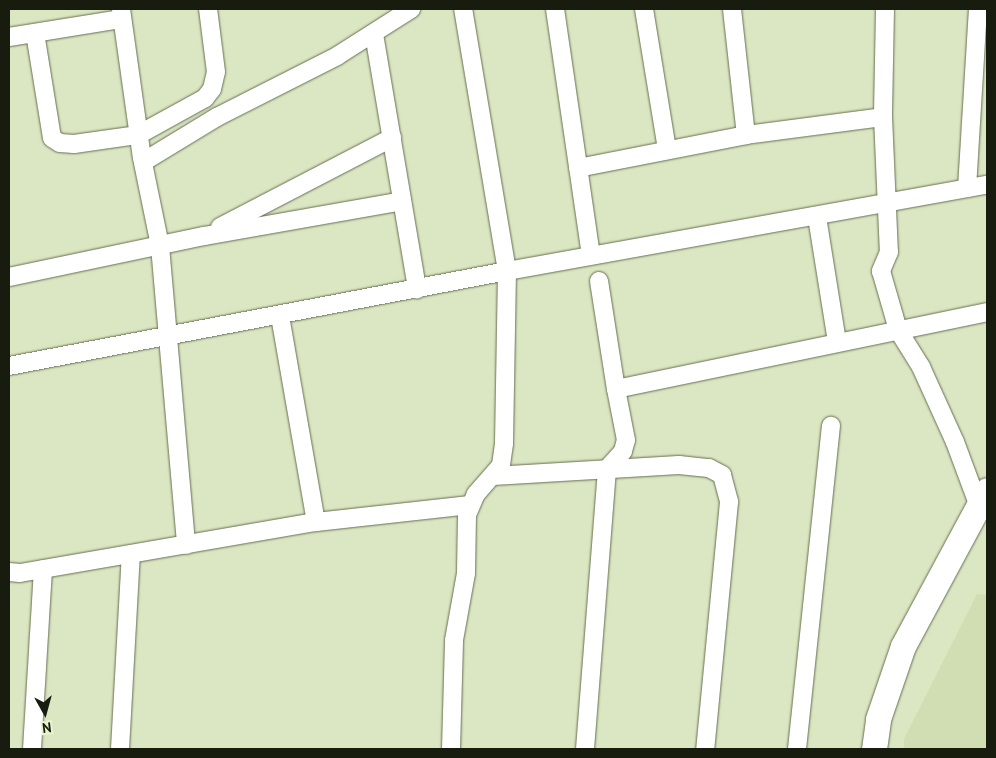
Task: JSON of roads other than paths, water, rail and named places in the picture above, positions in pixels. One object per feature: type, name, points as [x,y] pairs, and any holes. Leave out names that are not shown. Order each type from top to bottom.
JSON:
[{"type":"main road","points":[[874,749],[878,719],[903,646],[983,497]]},
{"type":"street","points":[[34,33],[52,138],[60,144],[74,144],[138,135],[205,98],[212,89],[216,72],[208,9]]},
{"type":"street","points":[[142,162],[217,117],[374,34],[410,9]]},
{"type":"street","points":[[451,749],[454,640],[466,572],[470,505],[493,476],[504,455],[507,271],[463,9]]},
{"type":"street","points":[[556,9],[591,255]]},
{"type":"street","points":[[644,9],[667,150]]},
{"type":"street","points":[[732,9],[746,136]]},
{"type":"street","points":[[886,9],[883,117],[885,205],[889,252],[881,271],[898,330],[925,376],[983,497]]},
{"type":"street","points":[[966,188],[978,9]]},
{"type":"street","points":[[9,37],[121,14],[142,162],[160,246],[186,545]]},
{"type":"street","points":[[374,34],[417,289]]},
{"type":"street","points":[[578,168],[746,136],[883,117]]},
{"type":"street","points":[[204,236],[392,138]]},
{"type":"street","points":[[9,366],[280,316],[591,255],[885,205],[987,184]]},
{"type":"street","points":[[9,276],[204,236],[402,201]]},
{"type":"street","points":[[816,217],[837,342]]},
{"type":"street","points":[[585,749],[607,469],[623,451],[626,440],[599,281]]},
{"type":"street","points":[[616,389],[987,312]]},
{"type":"street","points":[[280,316],[316,522]]},
{"type":"street","points":[[797,749],[831,426]]},
{"type":"street","points":[[493,476],[679,465],[709,468],[722,475],[727,486],[729,502],[704,749]]},
{"type":"street","points":[[9,572],[43,569],[316,522],[470,505]]},
{"type":"street","points":[[120,749],[131,554]]},
{"type":"street","points":[[32,749],[43,569]]}]
